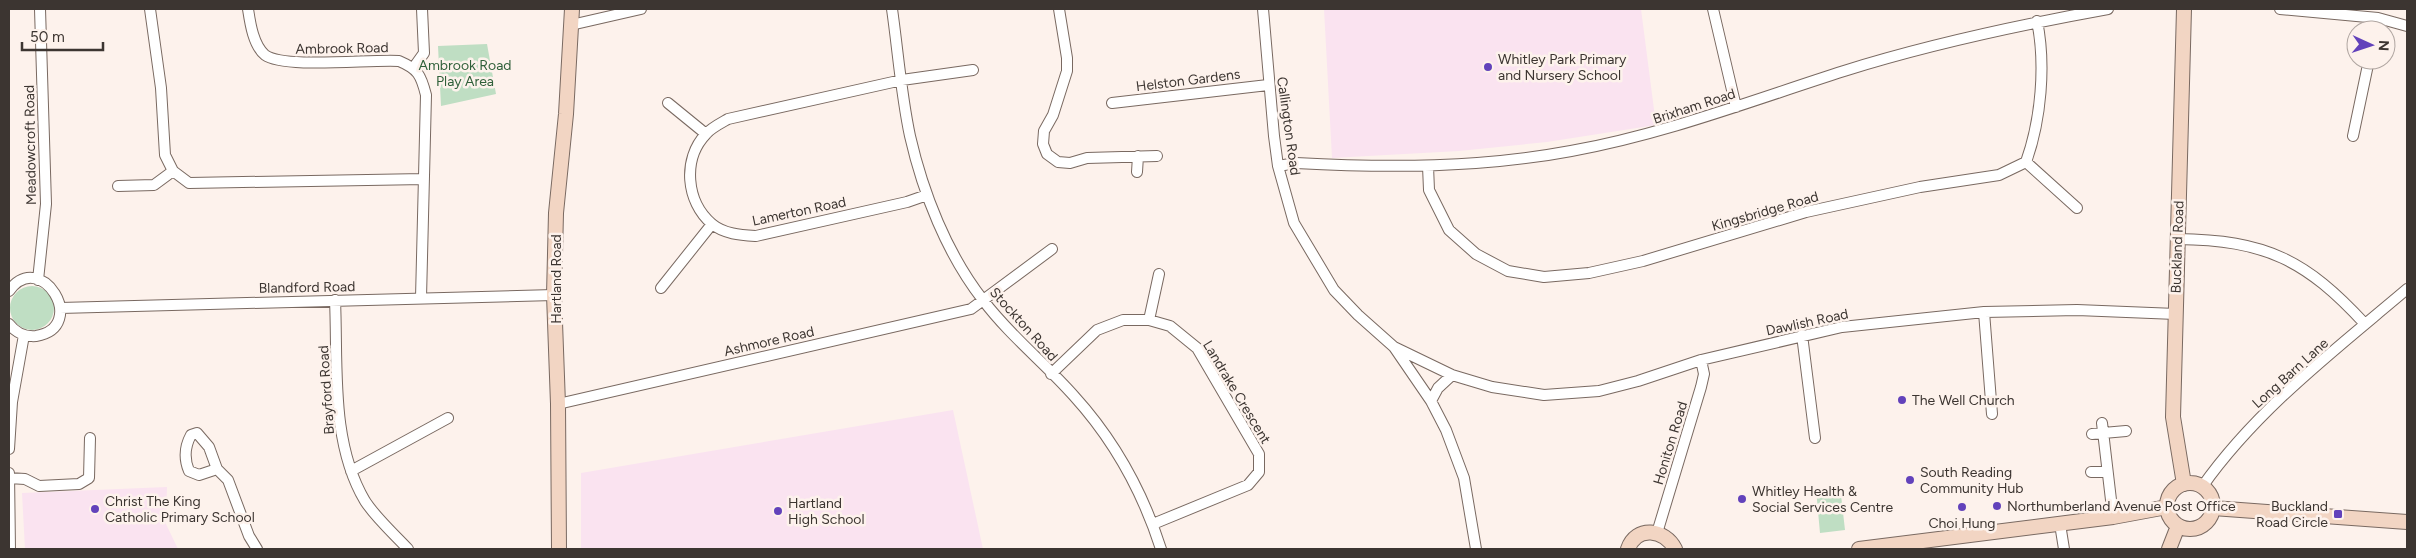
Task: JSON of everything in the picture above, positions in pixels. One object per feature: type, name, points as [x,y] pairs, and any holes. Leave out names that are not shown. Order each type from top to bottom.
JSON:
[{"type":"street","name":"Meadowcroft Road","points":[[38,280],[46,204],[40,9]]},
{"type":"street","points":[[150,9],[161,88],[165,154],[173,171],[189,183],[424,179]]},
{"type":"street","name":"Ambrook Road","points":[[248,9],[252,33],[265,55],[287,62],[383,60],[399,61],[414,67]]},
{"type":"street","points":[[421,298],[426,95],[422,81],[414,67],[424,54],[422,9]]},
{"type":"street","name":"Hartland Road","points":[[559,549],[558,404],[554,294],[556,213],[566,114],[572,9]]},
{"type":"street","points":[[572,25],[642,9]]},
{"type":"street","name":"Stockton Road","points":[[892,9],[910,136],[928,194],[950,247],[982,300],[1022,345],[1074,396],[1111,441],[1142,498],[1161,549]]},
{"type":"street","points":[[1059,9],[1067,58],[1066,71],[1053,114],[1044,131],[1043,144],[1047,154],[1058,162],[1070,163],[1087,158],[1157,156]]},
{"type":"street","name":"Callington Road","points":[[1263,9],[1268,85],[1278,166],[1294,223],[1334,290],[1358,316],[1394,347],[1431,401],[1446,430],[1464,478],[1476,549]]},
{"type":"street","points":[[1713,9],[1736,107]]},
{"type":"street","name":"Brixham Road","points":[[1278,166],[1296,163],[1428,166],[1494,162],[1571,151],[1652,134],[1846,70],[2037,22],[2108,9]]},
{"type":"street","name":"Buckland Road","points":[[2184,9],[2173,417],[2184,484]]},
{"type":"street","points":[[2280,9],[2378,18],[2407,26]]},
{"type":"street","points":[[2037,22],[2041,41],[2038,123],[2026,162],[2077,208]]},
{"type":"street","points":[[661,288],[712,224],[696,202],[689,176],[693,153],[706,134],[728,119],[902,80],[973,70]]},
{"type":"street","points":[[2353,136],[2367,70]]},
{"type":"street","name":"Helston Gardens","points":[[1112,103],[1268,85]]},
{"type":"street","points":[[668,103],[706,134]]},
{"type":"street","points":[[1137,172],[1138,156]]},
{"type":"street","name":"Kingsbridge Road","points":[[1428,166],[1429,190],[1449,230],[1476,254],[1508,272],[1544,277],[1589,273],[1643,261],[1806,212],[1903,190],[1999,175],[2026,162]]},
{"type":"street","points":[[118,186],[154,185],[173,171]]},
{"type":"street","name":"Lamerton Road","points":[[712,224],[734,234],[756,236],[907,202],[928,194]]},
{"type":"street","points":[[2177,239],[2214,239],[2265,250],[2318,277],[2365,324]]},
{"type":"street","name":"Ashmore Road","points":[[558,404],[971,309],[1052,249]]},
{"type":"street","points":[[1149,320],[1159,274]]},
{"type":"street","points":[[9,291],[20,282],[38,280],[54,290],[60,308],[59,316],[49,330],[41,335],[24,335],[9,324]]},
{"type":"street","name":"Long Barn Lane","points":[[2202,487],[2214,470],[2270,408],[2407,289]]},
{"type":"street","name":"Blandford Road","points":[[60,308],[554,294]]},
{"type":"street","name":"Brayford Road","points":[[335,300],[341,430],[351,471],[365,502],[408,549]]},
{"type":"street","name":"Dawlish Road","points":[[1394,347],[1452,375],[1492,387],[1544,395],[1599,391],[1638,382],[1702,360],[1842,327],[1984,312],[2077,310],[2176,314]]},
{"type":"street","points":[[1984,312],[1992,414]]},
{"type":"street","name":"Landrake Crescent","points":[[1051,374],[1097,330],[1124,320],[1149,320],[1170,326],[1197,348],[1259,454],[1259,472],[1248,485],[1153,524]]},
{"type":"street","points":[[9,449],[12,402],[24,335]]},
{"type":"street","points":[[1802,335],[1815,438]]},
{"type":"street","name":"Honiton Road","points":[[1657,533],[1701,387],[1704,374],[1702,360]]},
{"type":"street","points":[[1431,401],[1438,388],[1452,375]]},
{"type":"street","points":[[351,471],[448,418]]},
{"type":"street","points":[[2092,434],[2103,428],[2126,430]]},
{"type":"street","points":[[2103,428],[2113,517]]},
{"type":"street","points":[[9,478],[25,479],[39,486],[79,484],[89,478],[90,438]]},
{"type":"street","points":[[217,469],[228,480],[249,536],[257,549]]},
{"type":"street","points":[[2091,472],[2107,472]]},
{"type":"street","points":[[9,473],[10,549]]},
{"type":"street","points":[[2184,484],[2202,487],[2211,496],[2213,508],[2211,516],[2200,527],[2185,529],[2178,526],[2172,521],[2167,508],[2172,492],[2184,484]]},
{"type":"street","points":[[1859,549],[2113,517],[2167,508]]},
{"type":"street","points":[[2213,508],[2407,522]]},
{"type":"street","points":[[2060,524],[2064,549]]},
{"type":"street","points":[[2169,549],[2178,526]]},
{"type":"street","points":[[1628,549],[1635,538],[1642,534],[1657,533],[1670,541],[1674,549]]},
{"type":"shaded area","name":"Whitley Park Primary and Nursery School","points":[[1324,9],[1641,9],[1656,125],[1547,142],[1459,151],[1332,158]]},
{"type":"shaded area","name":"Hartland High School","points":[[953,410],[983,549],[581,549],[581,473]]},
{"type":"shaded area","name":"Christ The King Catholic Primary School","points":[[167,487],[166,524],[178,549],[25,549],[22,493]]},
{"type":"green space","name":"Ambrook Road Play Area","points":[[487,44],[496,94],[441,106],[438,46]]},
{"type":"green space","points":[[28,286],[36,286],[48,292],[54,308],[48,324],[36,330],[28,330],[16,324],[10,312],[10,304],[16,292]]},
{"type":"green space","points":[[1840,486],[1845,530],[1820,533],[1816,489]]},
{"type":"place","name":"Whitley Park Primary and Nursery School","points":[[1488,67]]},
{"type":"place","name":"The Well Church","points":[[1902,400]]},
{"type":"place","name":"South Reading Community Hub","points":[[1910,480]]},
{"type":"place","name":"Whitley Health & Social Services Centre","points":[[1742,499]]},
{"type":"place","name":"Northumberland Avenue Post Office","points":[[1997,506]]},
{"type":"place","name":"Choi Hung","points":[[1962,507]]},
{"type":"place","name":"Christ The King Catholic Primary School","points":[[95,509]]},
{"type":"place","name":"Hartland High School","points":[[778,511]]},
{"type":"place","name":"Buckland Road Circle","points":[[2338,514]]}]
